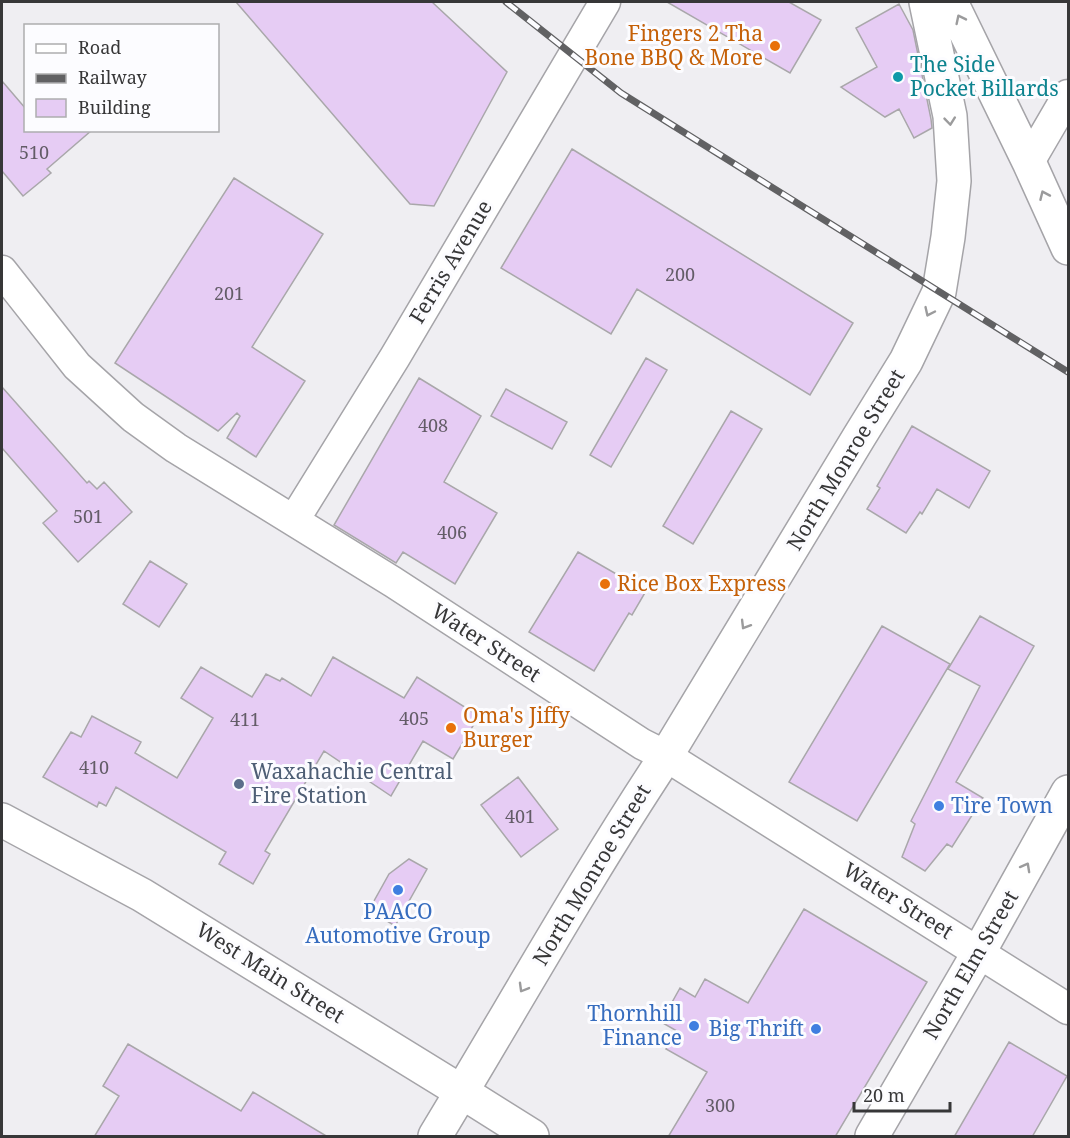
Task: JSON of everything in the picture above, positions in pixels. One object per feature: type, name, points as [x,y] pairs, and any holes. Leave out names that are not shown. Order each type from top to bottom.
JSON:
[{"type":"main road","name":"North Monroe Street","points":[[435,1137],[562,922],[666,756],[906,361],[939,292],[954,181],[950,116],[926,2]]},
{"type":"main road","points":[[951,2],[1068,248]]},
{"type":"main road","name":"North Elm Street","points":[[872,1137],[1068,792]]},
{"type":"main road","name":"West Main Street","points":[[2,820],[142,895],[532,1137]]},
{"type":"street","name":"Ferris Avenue","points":[[294,520],[395,357],[605,2]]},
{"type":"street","points":[[1029,162],[1068,95]]},
{"type":"street","name":"Water Street","points":[[2,271],[77,366],[133,417],[176,448],[393,582],[642,744],[666,756],[1068,1009]]},
{"type":"building","points":[[236,2],[432,2],[507,72],[434,206],[410,204]]},
{"type":"building","name":"Fingers 2 Tha Bone BBQ & More","points":[[667,2],[789,2],[821,20],[790,73]]},
{"type":"building","name":"The Side Pocket Billards","points":[[899,4],[913,30],[931,119],[932,128],[914,138],[899,109],[885,117],[841,87],[877,67],[856,28]]},
{"type":"building","points":[[2,81],[24,107],[24,132],[90,132],[47,169],[51,173],[23,196],[2,171]]},
{"type":"building","points":[[572,149],[853,323],[810,395],[637,289],[611,334],[501,268]]},
{"type":"building","points":[[234,178],[323,234],[252,347],[305,381],[256,457],[227,438],[240,416],[237,413],[218,431],[115,363]]},
{"type":"building","points":[[646,358],[667,370],[611,467],[590,455]]},
{"type":"building","points":[[419,378],[481,416],[444,482],[497,513],[455,584],[403,552],[396,563],[334,525]]},
{"type":"building","points":[[2,387],[87,483],[89,481],[97,489],[104,482],[132,512],[78,562],[43,523],[57,511],[2,448]]},
{"type":"building","points":[[506,389],[567,422],[552,449],[491,416]]},
{"type":"building","points":[[731,411],[762,429],[693,544],[663,526]]},
{"type":"building","points":[[912,426],[990,471],[969,508],[937,489],[922,514],[920,512],[906,533],[867,509],[880,488],[877,486]]},
{"type":"building","points":[[578,552],[646,591],[632,615],[629,613],[594,671],[529,632]]},
{"type":"building","points":[[150,561],[187,584],[159,627],[123,604]]},
{"type":"building","points":[[980,616],[1034,646],[956,782],[983,798],[952,847],[947,844],[925,871],[902,857],[915,824],[911,821],[980,686],[948,669]]},
{"type":"building","points":[[882,626],[950,664],[857,821],[789,782]]},
{"type":"building","points":[[333,657],[404,698],[417,677],[479,716],[453,759],[423,741],[391,796],[324,751],[265,851],[270,854],[253,884],[219,864],[226,852],[116,787],[106,806],[99,802],[97,807],[43,777],[71,732],[81,737],[92,716],[141,742],[135,753],[177,778],[213,718],[181,698],[201,667],[252,697],[266,674],[280,681],[282,678],[311,696]]},
{"type":"building","points":[[518,777],[558,829],[521,857],[481,805]]},
{"type":"building","name":"PAACO Automotive Group","points":[[409,859],[427,869],[395,926],[369,910],[389,874]]},
{"type":"building","name":"Big Thrift","points":[[804,909],[927,982],[835,1137],[668,1137],[707,1072],[666,1049],[677,1031],[661,1022],[680,988],[695,997],[705,979],[748,1003]]},
{"type":"building","points":[[1009,1042],[1067,1076],[1032,1137],[954,1137]]},
{"type":"building","points":[[128,1044],[241,1111],[253,1092],[328,1137],[94,1137],[119,1096],[103,1086]]},
{"type":"railway","points":[[506,2],[621,93],[1068,372]]},
{"type":"place","name":"Fingers 2 Tha Bone BBQ & More","points":[[775,46]]},
{"type":"place","name":"The Side Pocket Billards","points":[[898,77]]},
{"type":"place","name":"Rice Box Express","points":[[605,584]]},
{"type":"place","name":"Oma's Jiffy Burger","points":[[451,728]]},
{"type":"place","name":"Waxahachie Central Fire Station","points":[[239,784]]},
{"type":"place","name":"Tire Town","points":[[939,806]]},
{"type":"place","name":"PAACO Automotive Group","points":[[398,890]]},
{"type":"place","name":"Thornhill Finance","points":[[694,1026]]},
{"type":"place","name":"Big Thrift","points":[[816,1029]]}]
